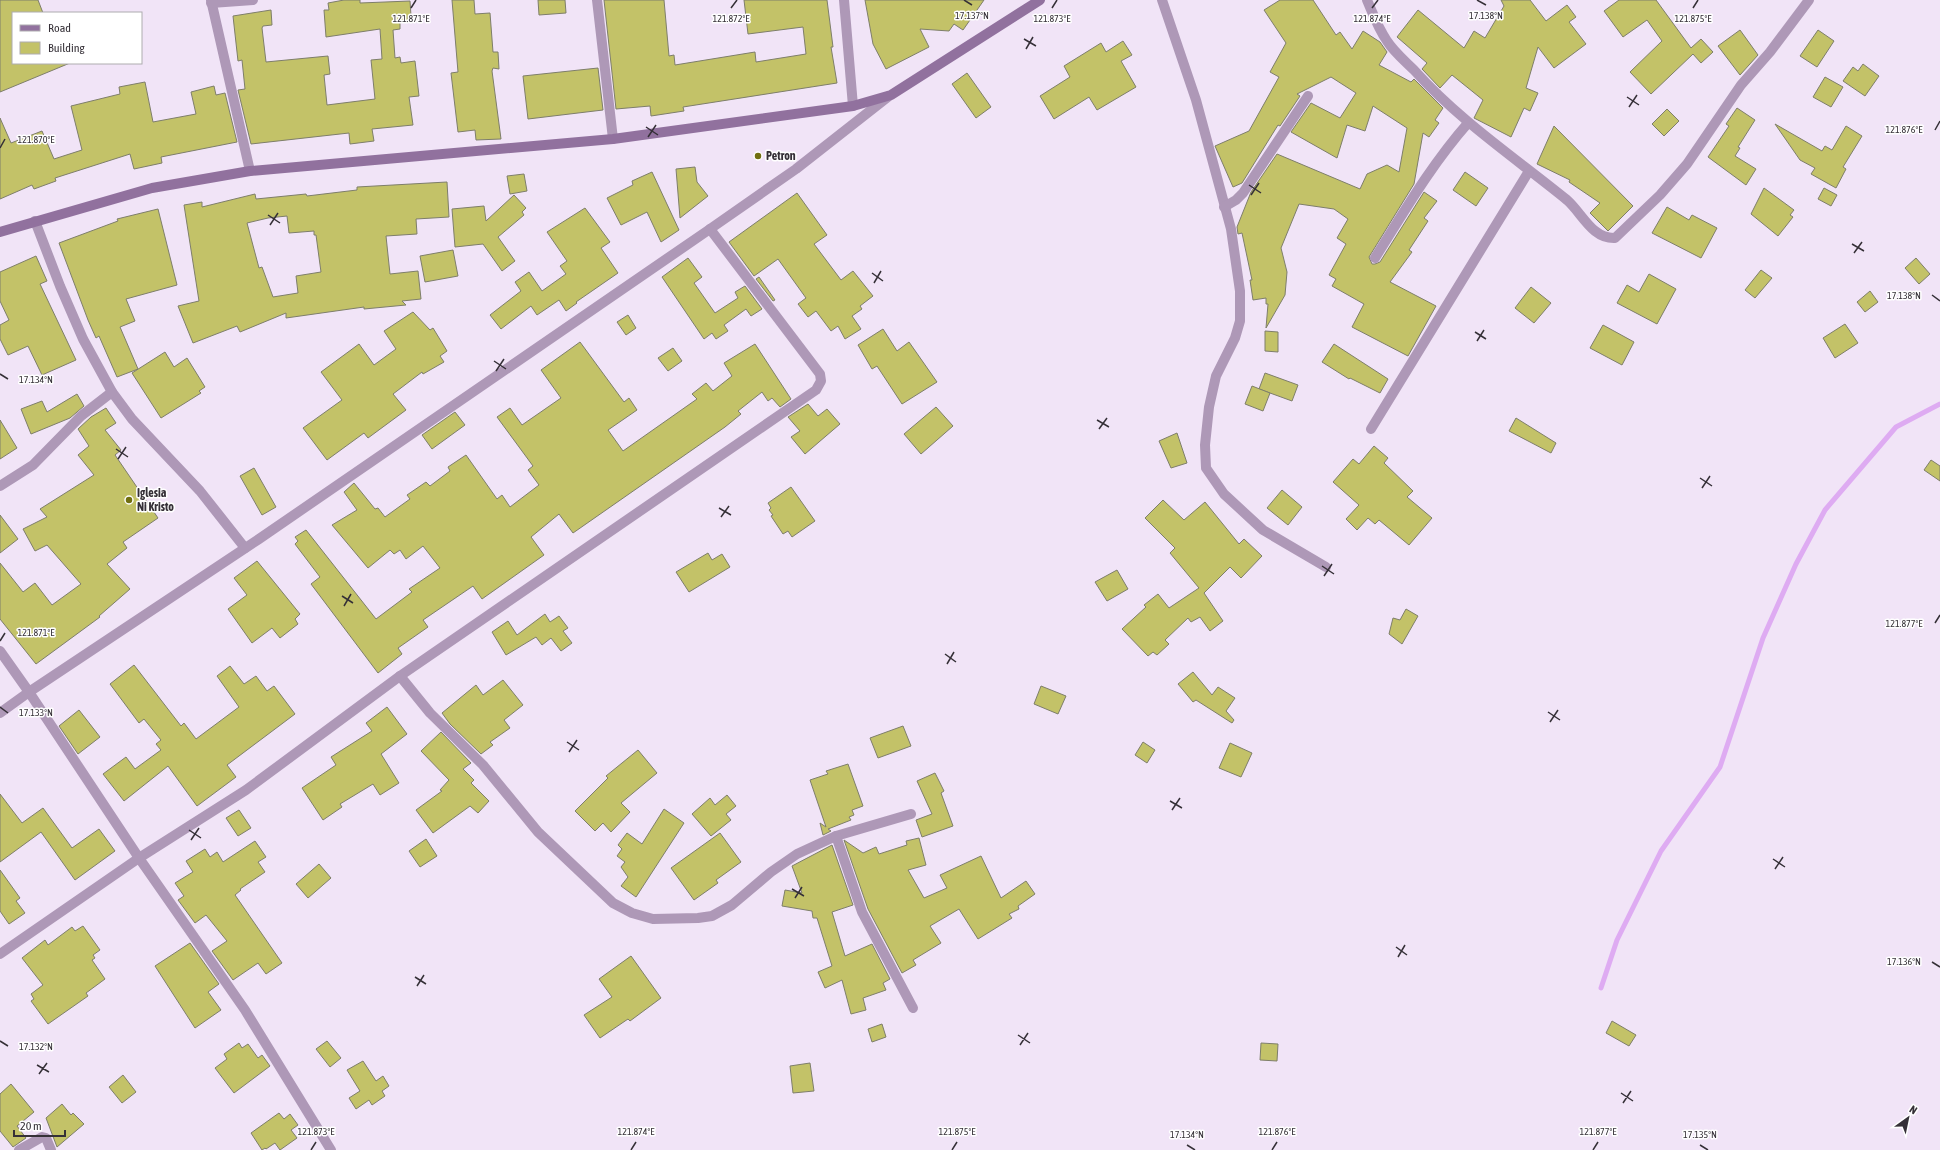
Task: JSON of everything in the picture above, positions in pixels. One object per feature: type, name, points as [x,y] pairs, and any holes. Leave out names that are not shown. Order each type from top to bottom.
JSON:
[{"type":"main road","points":[[0,232],[152,188],[250,171],[613,139],[853,106],[891,94],[1040,0]]},
{"type":"street","points":[[250,171],[211,1],[253,0]]},
{"type":"street","points":[[597,0],[613,139]]},
{"type":"street","points":[[844,0],[853,106]]},
{"type":"street","points":[[1162,0],[1196,100],[1231,229],[1240,291],[1240,321],[1235,338],[1216,376],[1209,407],[1205,446],[1206,468],[1224,494],[1263,530],[1326,567]]},
{"type":"street","points":[[1367,0],[1376,22],[1388,42],[1431,89],[1468,123],[1568,201],[1597,232],[1608,238],[1615,238],[1660,195],[1687,164],[1741,85],[1774,46],[1808,0]]},
{"type":"street","points":[[0,713],[29,692],[245,548],[710,229],[796,169],[891,94]]},
{"type":"street","points":[[1224,207],[1236,200],[1243,193],[1308,96]]},
{"type":"street","points":[[1375,258],[1428,173],[1448,145],[1468,123]]},
{"type":"street","points":[[1371,429],[1529,171]]},
{"type":"street","points":[[35,221],[60,286],[83,339],[112,392],[132,419],[200,491],[245,548]]},
{"type":"street","points":[[0,954],[139,858],[246,790],[400,676],[816,390],[820,385],[820,374],[710,229]]},
{"type":"street","points":[[0,486],[33,465],[81,416],[112,392]]},
{"type":"street","points":[[0,651],[29,692],[139,858],[244,1010],[331,1150]]},
{"type":"street","points":[[400,676],[430,713],[483,765],[538,832],[613,903],[632,913],[653,919],[698,918],[712,916],[732,905],[771,872],[797,854],[836,836],[911,814]]},
{"type":"street","points":[[836,836],[862,912],[912,1008]]},
{"type":"street","points":[[18,1150],[42,1137],[46,1138],[51,1150]]},
{"type":"building","points":[[0,0],[38,0],[43,12],[12,12],[12,64],[68,64],[0,92]]},
{"type":"building","points":[[344,0],[360,0],[360,3],[410,1],[411,16],[408,16],[408,22],[400,22],[400,29],[393,30],[395,58],[400,57],[401,63],[415,61],[419,96],[409,97],[413,125],[372,129],[374,141],[350,144],[349,133],[251,144],[238,90],[245,89],[242,60],[238,61],[233,16],[271,10],[272,25],[263,26],[262,28],[266,62],[328,56],[330,74],[324,75],[327,105],[375,99],[371,60],[382,59],[380,29],[326,37],[324,10],[329,10],[328,3]]},
{"type":"building","points":[[452,0],[474,0],[475,14],[490,13],[493,52],[498,52],[499,69],[493,68],[492,71],[501,139],[476,140],[475,130],[458,132],[451,73],[458,72]]},
{"type":"building","points":[[538,0],[565,0],[566,13],[539,15]]},
{"type":"building","points":[[604,0],[664,0],[669,56],[674,55],[675,65],[755,52],[756,62],[806,54],[803,27],[748,34],[744,0],[827,0],[833,47],[831,47],[837,83],[683,107],[684,111],[651,116],[650,106],[616,109]]},
{"type":"building","points":[[865,0],[984,0],[963,30],[954,24],[949,31],[920,29],[929,47],[886,69],[873,44]]},
{"type":"building","points":[[1280,0],[1313,0],[1336,35],[1340,32],[1352,49],[1363,31],[1380,42],[1387,52],[1379,65],[1411,82],[1414,79],[1443,108],[1435,120],[1439,123],[1429,137],[1423,133],[1414,184],[1369,257],[1372,264],[1380,262],[1424,192],[1437,201],[1424,218],[1428,221],[1409,250],[1412,252],[1390,282],[1436,306],[1408,356],[1352,327],[1364,304],[1332,286],[1336,279],[1329,275],[1346,244],[1337,238],[1348,219],[1334,209],[1299,204],[1281,248],[1287,272],[1285,295],[1266,328],[1268,304],[1266,304],[1266,298],[1253,300],[1250,280],[1252,280],[1242,233],[1238,234],[1237,227],[1251,192],[1277,154],[1360,189],[1367,174],[1387,165],[1399,172],[1407,128],[1373,106],[1365,131],[1347,125],[1337,158],[1291,132],[1311,103],[1340,118],[1356,93],[1331,77],[1297,94],[1300,96],[1280,126],[1278,125],[1242,183],[1233,187],[1215,146],[1249,131],[1279,77],[1270,72],[1286,43],[1264,10]]},
{"type":"building","points":[[1501,0],[1530,0],[1546,21],[1567,5],[1576,17],[1569,22],[1586,44],[1554,68],[1538,47],[1526,88],[1538,93],[1530,111],[1524,108],[1511,137],[1474,118],[1483,100],[1452,75],[1440,88],[1422,69],[1427,63],[1397,37],[1418,10],[1464,48],[1474,31],[1485,38],[1504,6]]},
{"type":"building","points":[[1619,0],[1656,0],[1691,48],[1701,39],[1713,52],[1701,63],[1693,54],[1651,94],[1630,72],[1662,41],[1647,20],[1623,37],[1604,11]]},
{"type":"building","points":[[1740,30],[1758,55],[1740,75],[1718,46]]},
{"type":"building","points":[[1818,30],[1834,41],[1817,67],[1800,56]]},
{"type":"building","points":[[1123,41],[1132,55],[1121,61],[1136,87],[1097,110],[1089,97],[1054,119],[1040,96],[1070,77],[1064,66],[1101,43],[1106,52]]},
{"type":"building","points":[[1863,64],[1879,76],[1865,96],[1843,81],[1853,67],[1858,71]]},
{"type":"building","points":[[598,68],[603,110],[528,119],[523,76]]},
{"type":"building","points":[[967,73],[991,107],[976,118],[952,84]]},
{"type":"building","points":[[1825,77],[1843,87],[1831,107],[1813,97]]},
{"type":"building","points":[[145,82],[153,122],[196,114],[191,92],[214,86],[216,95],[225,93],[237,142],[161,157],[162,163],[134,169],[130,154],[55,178],[56,181],[34,189],[32,185],[0,199],[0,118],[11,143],[42,131],[54,159],[82,150],[71,106],[120,94],[119,87]]},
{"type":"building","points":[[1737,108],[1755,120],[1738,147],[1740,148],[1735,156],[1756,169],[1746,185],[1708,157],[1729,126],[1726,124]]},
{"type":"building","points":[[1667,109],[1679,121],[1664,136],[1652,124]]},
{"type":"building","points":[[1775,124],[1822,151],[1825,146],[1832,150],[1846,126],[1862,136],[1843,167],[1846,169],[1836,188],[1811,174],[1815,168],[1800,160]]},
{"type":"building","points":[[1554,126],[1633,206],[1608,231],[1590,213],[1600,203],[1569,182],[1570,180],[1537,164]]},
{"type":"building","points":[[695,167],[697,182],[708,196],[680,218],[676,169]]},
{"type":"building","points":[[652,172],[679,230],[661,242],[647,212],[621,225],[607,198],[633,185],[632,181]]},
{"type":"building","points":[[1465,172],[1488,188],[1476,206],[1453,190]]},
{"type":"building","points":[[524,174],[527,191],[510,194],[507,176]]},
{"type":"building","points":[[447,182],[449,217],[416,219],[417,234],[386,236],[390,274],[418,271],[421,299],[402,301],[406,305],[364,309],[364,307],[286,318],[286,313],[240,332],[237,326],[193,343],[178,306],[199,301],[184,205],[202,202],[202,207],[255,194],[256,199],[306,194],[307,196],[357,190],[357,187]],"holes":[[[287,216],[289,233],[314,231],[314,235],[316,235],[321,272],[296,276],[298,293],[273,297],[262,267],[259,268],[247,223],[268,218]]]},
{"type":"building","points":[[1764,188],[1794,210],[1790,215],[1793,217],[1778,236],[1751,214]]},
{"type":"building","points":[[1824,188],[1837,195],[1831,206],[1818,199]]},
{"type":"building","points":[[797,193],[827,235],[814,244],[841,280],[853,271],[873,296],[860,306],[862,309],[852,316],[861,329],[845,339],[838,326],[831,331],[816,311],[808,317],[798,304],[806,298],[778,259],[754,276],[729,242]]},
{"type":"building","points":[[514,195],[526,208],[522,212],[524,215],[498,237],[515,261],[502,271],[483,244],[455,247],[452,209],[484,206],[486,221]]},
{"type":"building","points":[[1667,207],[1689,220],[1692,215],[1717,228],[1701,258],[1652,233]]},
{"type":"building","points":[[585,208],[610,242],[601,248],[618,273],[576,302],[577,303],[566,311],[559,300],[537,315],[531,306],[501,329],[490,315],[521,291],[515,282],[529,272],[542,291],[566,274],[560,266],[567,261],[547,232]]},
{"type":"building","points":[[158,209],[177,285],[126,299],[135,321],[120,327],[138,369],[117,377],[99,336],[96,338],[88,320],[59,243],[118,221],[117,219]]},
{"type":"building","points":[[453,250],[458,276],[425,282],[420,256]]},
{"type":"building","points":[[36,256],[47,281],[40,284],[76,360],[42,375],[28,346],[8,355],[0,339],[0,325],[9,320],[0,301],[0,272]]},
{"type":"building","points":[[688,258],[702,277],[694,283],[715,313],[738,298],[735,292],[745,286],[762,309],[751,316],[746,309],[724,325],[728,331],[716,339],[712,333],[704,339],[662,277]]},
{"type":"building","points":[[1916,258],[1930,274],[1919,284],[1905,268]]},
{"type":"building","points":[[1761,270],[1772,278],[1755,298],[1745,290]]},
{"type":"building","points":[[1649,274],[1676,289],[1657,324],[1617,303],[1627,285],[1639,292]]},
{"type":"building","points":[[759,277],[775,300],[773,301],[756,279]]},
{"type":"building","points":[[1531,287],[1551,303],[1534,323],[1515,308]]},
{"type":"building","points":[[1870,291],[1878,302],[1865,312],[1857,302]]},
{"type":"building","points":[[413,312],[430,330],[433,328],[447,351],[440,356],[444,362],[423,374],[422,372],[393,394],[406,410],[368,438],[364,433],[327,460],[303,428],[342,400],[321,372],[359,344],[374,365],[396,349],[384,331]]},
{"type":"building","points":[[628,315],[636,328],[626,335],[617,322]]},
{"type":"building","points":[[1845,324],[1858,343],[1835,358],[1823,338]]},
{"type":"building","points":[[1603,325],[1634,342],[1622,365],[1590,348]]},
{"type":"building","points":[[883,329],[897,351],[909,342],[937,382],[902,404],[877,366],[872,369],[858,345]]},
{"type":"building","points":[[1265,331],[1278,332],[1278,352],[1265,351]]},
{"type":"building","points":[[580,342],[624,402],[629,398],[637,410],[608,430],[623,451],[697,399],[692,394],[706,383],[713,391],[732,376],[724,363],[755,344],[791,399],[780,407],[772,398],[768,401],[762,392],[738,411],[741,414],[725,427],[573,533],[559,514],[531,537],[544,555],[482,599],[473,586],[423,620],[428,627],[398,648],[402,654],[378,673],[311,584],[320,577],[295,544],[298,541],[295,537],[306,530],[376,619],[412,592],[409,589],[440,568],[423,546],[406,559],[400,550],[394,554],[390,550],[368,568],[332,525],[357,510],[344,492],[354,483],[375,509],[378,508],[385,517],[410,499],[407,495],[426,482],[430,486],[450,471],[448,467],[466,455],[497,499],[502,495],[510,507],[539,485],[528,470],[533,466],[497,417],[510,408],[522,425],[561,398],[541,370]]},
{"type":"building","points":[[1334,344],[1388,379],[1380,393],[1350,378],[1349,379],[1322,362]]},
{"type":"building","points":[[673,348],[682,361],[668,371],[658,358]]},
{"type":"building","points":[[165,352],[174,367],[187,358],[205,387],[199,391],[201,393],[161,418],[132,373]]},
{"type":"building","points":[[1265,373],[1298,385],[1292,401],[1259,389]]},
{"type":"building","points":[[1252,386],[1270,393],[1263,411],[1245,404]]},
{"type":"building","points":[[77,394],[84,406],[70,418],[31,434],[21,409],[42,401],[47,412]]},
{"type":"building","points":[[808,404],[818,416],[827,409],[840,424],[805,454],[791,437],[800,431],[788,417]]},
{"type":"building","points":[[936,407],[953,426],[921,454],[904,434]]},
{"type":"building","points":[[106,408],[116,423],[105,430],[121,450],[115,455],[158,518],[123,542],[127,548],[107,564],[130,589],[99,616],[100,617],[36,664],[0,619],[0,563],[23,592],[35,583],[52,605],[81,584],[47,545],[35,551],[23,529],[47,517],[40,509],[94,475],[78,455],[89,446],[78,429],[91,417]]},
{"type":"building","points":[[455,412],[465,425],[432,449],[422,435]]},
{"type":"building","points":[[1516,418],[1556,443],[1551,453],[1509,431]]},
{"type":"building","points":[[0,420],[17,448],[0,459]]},
{"type":"building","points":[[1177,433],[1187,463],[1171,468],[1159,441]]},
{"type":"building","points":[[1374,446],[1388,458],[1384,463],[1413,491],[1407,497],[1432,518],[1409,545],[1379,520],[1375,524],[1368,518],[1357,530],[1346,519],[1359,505],[1333,482],[1353,459],[1359,464]]},
{"type":"building","points":[[1931,460],[1940,466],[1940,481],[1924,470]]},
{"type":"building","points":[[254,468],[276,507],[262,515],[240,476]]},
{"type":"building","points":[[791,487],[815,521],[792,537],[788,531],[783,534],[771,516],[773,515],[769,510],[771,508],[768,503]]},
{"type":"building","points":[[1282,490],[1302,507],[1288,525],[1267,508]]},
{"type":"building","points":[[1163,500],[1184,520],[1205,502],[1239,544],[1244,539],[1262,556],[1241,578],[1230,567],[1204,593],[1223,621],[1210,631],[1200,617],[1191,622],[1188,618],[1165,640],[1169,644],[1157,655],[1153,652],[1148,656],[1122,629],[1146,607],[1144,605],[1158,594],[1169,608],[1199,588],[1170,553],[1175,548],[1145,518]]},
{"type":"building","points":[[0,515],[18,539],[0,553]]},
{"type":"building","points":[[708,553],[712,560],[722,554],[730,567],[689,592],[676,572]]},
{"type":"building","points":[[257,561],[300,614],[295,619],[298,624],[280,638],[272,628],[252,643],[228,609],[247,595],[234,578]]},
{"type":"building","points":[[1117,570],[1128,589],[1107,601],[1095,582]]},
{"type":"building","points":[[1406,609],[1418,616],[1402,644],[1389,634],[1393,618],[1400,620]]},
{"type":"building","points":[[545,614],[550,622],[559,616],[568,628],[563,631],[572,643],[561,651],[551,638],[542,645],[536,637],[506,655],[492,632],[508,621],[517,635]]},
{"type":"building","points":[[134,665],[181,726],[184,723],[196,739],[239,707],[217,676],[230,666],[244,684],[256,676],[267,691],[274,686],[295,714],[227,765],[236,777],[197,806],[168,766],[124,801],[103,774],[126,757],[135,769],[161,750],[156,744],[161,740],[144,719],[139,723],[110,684]]},
{"type":"building","points":[[1193,672],[1212,695],[1218,687],[1235,698],[1226,711],[1234,720],[1232,723],[1196,700],[1193,702],[1178,684]]},
{"type":"building","points":[[503,680],[523,705],[504,720],[510,728],[490,742],[493,745],[481,754],[450,724],[442,713],[476,685],[483,695]]},
{"type":"building","points":[[1041,686],[1066,696],[1058,714],[1034,704]]},
{"type":"building","points":[[387,707],[407,734],[381,754],[399,783],[380,795],[373,784],[340,804],[342,807],[323,820],[302,788],[336,765],[331,757],[372,731],[366,723]]},
{"type":"building","points":[[79,710],[100,737],[78,754],[59,726]]},
{"type":"building","points":[[903,726],[911,746],[878,758],[870,738]]},
{"type":"building","points":[[441,732],[471,763],[463,769],[474,780],[471,783],[489,801],[478,813],[470,806],[433,833],[416,810],[442,791],[440,790],[449,780],[421,751]]},
{"type":"building","points":[[1143,742],[1155,750],[1147,763],[1135,755]]},
{"type":"building","points":[[1230,743],[1252,753],[1241,777],[1219,768]]},
{"type":"building","points":[[638,750],[657,773],[621,803],[630,812],[611,832],[603,823],[595,831],[575,811],[608,778],[606,776]]},
{"type":"building","points":[[848,764],[863,806],[852,810],[854,815],[849,817],[851,820],[828,829],[831,831],[823,835],[820,823],[826,827],[810,780],[828,774],[826,771]]},
{"type":"building","points":[[935,773],[944,791],[941,793],[953,826],[922,837],[916,820],[932,814],[917,781]]},
{"type":"building","points":[[0,794],[22,823],[43,808],[72,848],[99,829],[115,851],[75,880],[41,832],[0,862]]},
{"type":"building","points":[[727,795],[736,806],[726,814],[731,820],[711,836],[692,814],[710,798],[715,805]]},
{"type":"building","points":[[664,809],[684,823],[636,897],[621,886],[628,877],[621,867],[625,862],[617,856],[622,849],[618,845],[627,833],[642,844]]},
{"type":"building","points":[[239,810],[251,828],[238,836],[226,818]]},
{"type":"building","points":[[720,833],[741,862],[716,880],[718,883],[694,900],[671,868]]},
{"type":"building","points":[[919,838],[926,865],[908,870],[924,898],[947,888],[940,875],[981,856],[1001,898],[1026,881],[1035,894],[1018,906],[1019,909],[1009,914],[1012,918],[978,939],[959,909],[930,926],[941,943],[913,960],[916,965],[902,973],[868,909],[844,840],[863,853],[876,847],[879,854],[907,845],[906,841]]},
{"type":"building","points":[[426,839],[437,856],[420,867],[409,851]]},
{"type":"building","points":[[255,841],[266,857],[258,862],[265,872],[240,889],[241,890],[235,895],[282,963],[266,974],[258,963],[233,980],[212,951],[227,941],[206,915],[195,923],[178,900],[184,896],[175,883],[193,872],[186,861],[205,849],[210,857],[217,852],[223,862]]},
{"type":"building","points":[[832,845],[853,905],[832,912],[845,956],[872,944],[890,979],[883,983],[886,990],[863,998],[866,1010],[851,1014],[842,980],[825,988],[818,972],[832,966],[817,918],[813,918],[812,911],[782,906],[785,890],[802,893],[792,866]]},
{"type":"building","points":[[319,864],[331,878],[308,898],[296,884]]},
{"type":"building","points":[[0,870],[20,898],[16,901],[25,913],[9,924],[0,911]]},
{"type":"building","points":[[83,926],[100,950],[93,955],[95,958],[92,960],[105,979],[86,993],[88,996],[48,1024],[31,1001],[34,999],[31,994],[43,985],[22,958],[45,940],[48,945],[72,927],[75,931]]},
{"type":"building","points":[[190,943],[219,984],[208,992],[221,1010],[195,1028],[155,966]]},
{"type":"building","points":[[631,956],[661,998],[630,1021],[628,1019],[600,1038],[584,1015],[612,997],[599,979]]},
{"type":"building","points":[[1612,1021],[1636,1035],[1629,1046],[1606,1033]]},
{"type":"building","points":[[882,1024],[886,1037],[872,1042],[868,1029]]},
{"type":"building","points":[[327,1041],[341,1058],[330,1067],[316,1049]]},
{"type":"building","points":[[239,1043],[242,1048],[248,1044],[258,1058],[262,1055],[270,1066],[234,1093],[215,1068],[227,1059],[224,1054]]},
{"type":"building","points":[[1261,1043],[1278,1044],[1277,1061],[1260,1060]]},
{"type":"building","points":[[363,1061],[376,1081],[383,1076],[389,1086],[382,1091],[385,1096],[372,1105],[369,1100],[356,1109],[349,1098],[360,1091],[347,1070]]},
{"type":"building","points":[[810,1063],[814,1091],[793,1093],[790,1066]]},
{"type":"building","points":[[123,1075],[136,1092],[122,1103],[109,1087]]},
{"type":"building","points":[[11,1084],[34,1112],[17,1126],[26,1138],[13,1147],[0,1131],[0,1094]]},
{"type":"building","points":[[62,1104],[71,1115],[73,1113],[84,1124],[57,1147],[46,1118]]},
{"type":"building","points":[[279,1113],[284,1119],[290,1114],[298,1125],[291,1130],[297,1138],[280,1150],[275,1143],[262,1150],[251,1133]]},
{"type":"waterway","points":[[1601,988],[1617,940],[1661,851],[1720,767],[1763,638],[1796,564],[1825,510],[1896,427],[1940,404]]},
{"type":"place","name":"Petron","points":[[758,156]]},
{"type":"place","name":"Iglesia Ni Kristo","points":[[129,500]]}]
